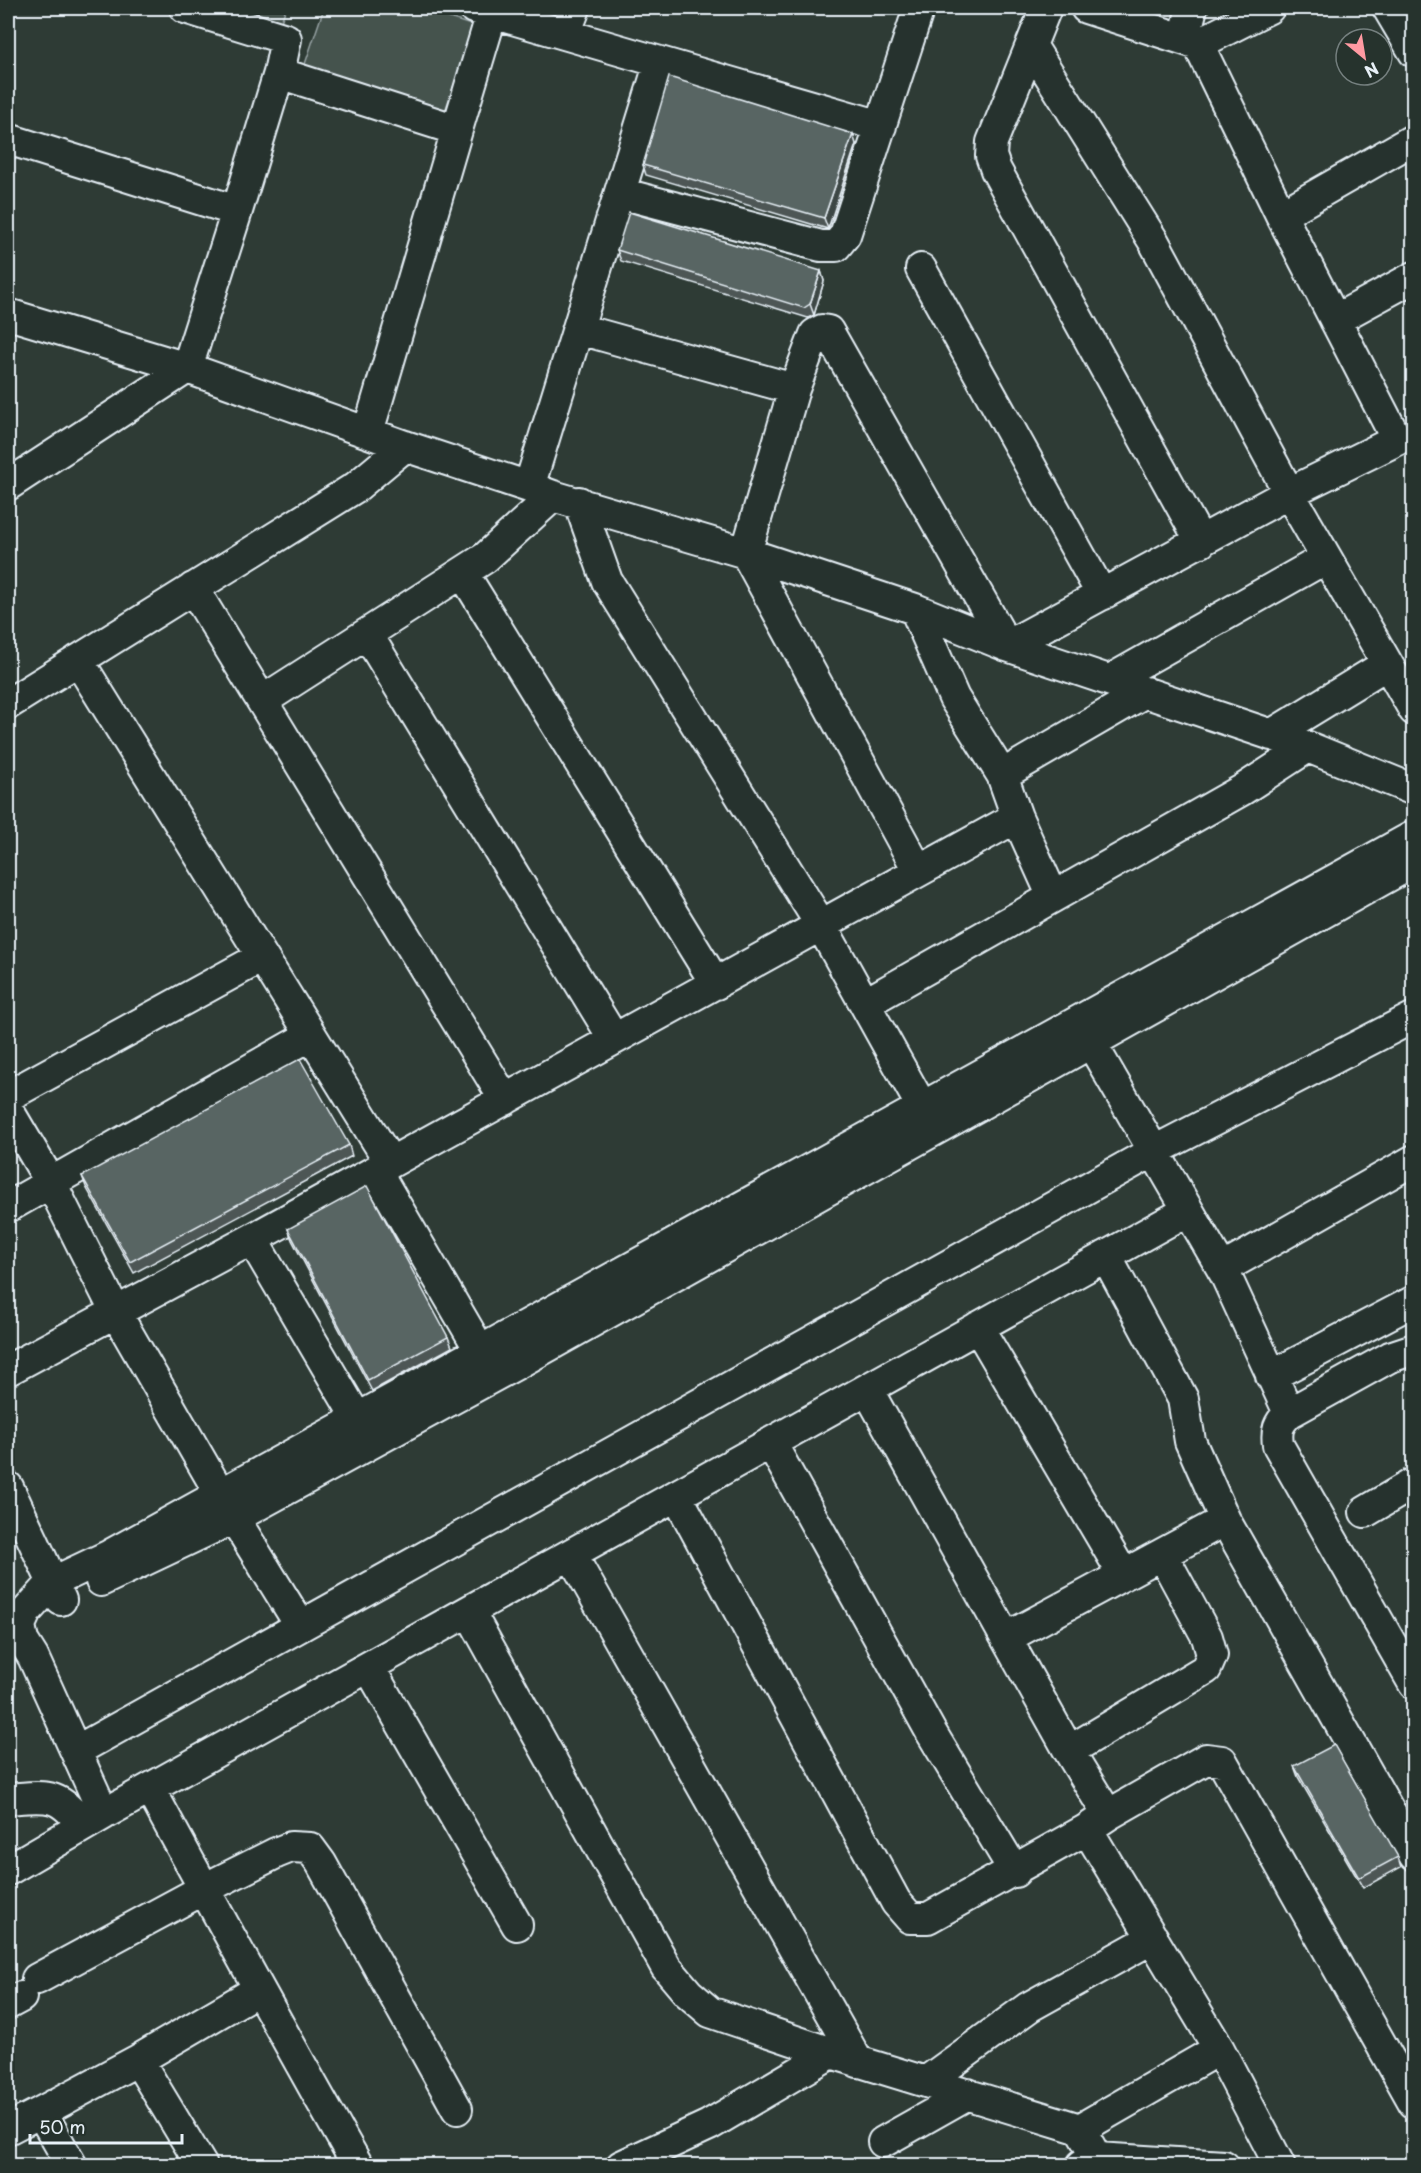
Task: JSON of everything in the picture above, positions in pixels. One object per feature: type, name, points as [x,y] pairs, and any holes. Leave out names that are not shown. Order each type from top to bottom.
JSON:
[{"type":"street","points":[[8,485],[187,368],[279,73],[286,39],[185,8]]},
{"type":"street","points":[[620,194],[821,246],[836,246],[846,235],[919,8]]},
{"type":"street","points":[[1046,8],[992,142],[993,163],[1201,542]]},
{"type":"street","points":[[1086,8],[1191,41],[1269,8]]},
{"type":"street","points":[[1007,646],[1289,493],[1405,436],[1335,320],[1191,41],[1192,8]]},
{"type":"street","points":[[1388,8],[1413,52]]},
{"type":"street","points":[[368,432],[457,130],[483,10],[570,21],[660,62],[881,126]]},
{"type":"street","points":[[1032,47],[1154,242],[1289,493],[1413,710]]},
{"type":"street","points":[[262,701],[485,558],[554,495],[579,329],[660,62]]},
{"type":"street","points":[[279,73],[457,130]]},
{"type":"street","points":[[8,139],[237,211]]},
{"type":"street","points":[[1281,215],[1413,139]]},
{"type":"street","points":[[921,269],[1102,595]]},
{"type":"street","points":[[1335,320],[1413,277]]},
{"type":"street","points":[[8,314],[187,368],[405,446],[554,495],[747,553],[915,609],[1007,646],[1308,747],[1413,790]]},
{"type":"street","points":[[579,329],[794,389]]},
{"type":"street","points":[[918,870],[747,553],[794,389],[815,334],[822,330],[828,331],[1007,646]]},
{"type":"street","points":[[8,704],[356,487],[405,446]]},
{"type":"street","points":[[554,495],[821,925],[922,1107]]},
{"type":"street","points":[[1110,680],[1326,558]]},
{"type":"street","points":[[463,573],[716,984]]},
{"type":"street","points":[[193,588],[505,1100]]},
{"type":"street","points":[[915,609],[954,698],[1002,775],[1017,817],[1053,897]]},
{"type":"street","points":[[367,634],[614,1039]]},
{"type":"street","points":[[78,660],[311,1035],[480,1350]]},
{"type":"street","points":[[1271,735],[1387,664]]},
{"type":"street","points":[[1002,775],[1145,692]]},
{"type":"street","points":[[866,1003],[1242,790],[1308,747]]},
{"type":"street","points":[[8,1370],[252,1239],[1017,817]]},
{"type":"street","points":[[227,1506],[357,1418],[922,1107],[1085,1032],[1413,836]]},
{"type":"street","points":[[94,1820],[76,1750],[33,1657],[23,1641],[20,1625],[26,1612],[50,1594],[227,1506],[1085,1032],[1413,862]]},
{"type":"street","points":[[8,1096],[262,957]]},
{"type":"street","points":[[76,1750],[1152,1152],[1413,1017]]},
{"type":"street","points":[[1085,1032],[1152,1152],[1222,1269],[1288,1413]]},
{"type":"street","points":[[8,1207],[311,1035]]},
{"type":"street","points":[[8,1110],[51,1183],[116,1313],[227,1506],[300,1625]]},
{"type":"street","points":[[1222,1269],[1413,1160]]},
{"type":"street","points":[[8,1870],[1187,1211]]},
{"type":"street","points":[[252,1239],[357,1418]]},
{"type":"street","points":[[1106,1256],[1183,1399],[1190,1442],[1225,1520],[1413,1855]]},
{"type":"street","points":[[1271,1376],[1413,1301]]},
{"type":"street","points":[[978,1327],[1123,1574]]},
{"type":"street","points":[[1410,1670],[1278,1446],[1276,1432],[1279,1423],[1288,1413],[1390,1357],[1413,1349]]},
{"type":"street","points":[[867,1389],[1069,1750],[1097,1822],[1153,1938],[1219,2049],[1270,2164]]},
{"type":"street","points":[[771,1443],[931,1732],[1015,1872]]},
{"type":"street","points":[[1365,1512],[1413,1483]]},
{"type":"street","points":[[8,1487],[50,1594]]},
{"type":"street","points":[[677,1496],[896,1902],[909,1918],[928,1918],[1015,1872],[1206,1759],[1222,1761],[1413,2103]]},
{"type":"street","points":[[1006,1638],[1225,1520]]},
{"type":"street","points":[[571,1554],[844,2057]]},
{"type":"street","points":[[1069,1750],[1206,1669],[1212,1655],[1208,1637],[1162,1554]]},
{"type":"street","points":[[469,1611],[666,1967],[688,1994],[710,2012],[844,2057],[1080,2129],[1219,2049]]},
{"type":"street","points":[[369,1667],[518,1925]]},
{"type":"street","points":[[150,1789],[234,1940],[258,1990],[358,2166]]},
{"type":"street","points":[[8,1799],[57,1799],[94,1820]]},
{"type":"street","points":[[22,1994],[204,1889],[291,1847],[310,1848],[321,1863],[457,2109]]},
{"type":"street","points":[[927,2081],[1029,2007],[1153,1938]]},
{"type":"street","points":[[8,2129],[138,2060],[258,1990]]},
{"type":"street","points":[[621,2166],[709,2125],[844,2057]]},
{"type":"street","points":[[138,2060],[202,2166]]},
{"type":"street","points":[[883,2142],[968,2094]]},
{"type":"street","points":[[40,2112],[72,2166]]},
{"type":"street","points":[[1080,2129],[1092,2163],[1224,2166]]},
{"type":"shaded area","points":[[228,8],[286,8],[279,27]]},
{"type":"shaded area","points":[[324,8],[419,8],[474,26],[444,114],[304,67]]},
{"type":"building","points":[[669,77],[853,134],[824,218],[643,165]]},
{"type":"building","points":[[629,212],[821,271],[810,304],[804,308],[617,250]]},
{"type":"building","points":[[300,1059],[349,1145],[130,1262],[82,1176]]},
{"type":"building","points":[[367,1186],[448,1337],[368,1380],[288,1229]]},
{"type":"building","points":[[1334,1745],[1398,1857],[1359,1878],[1294,1766]]}]
